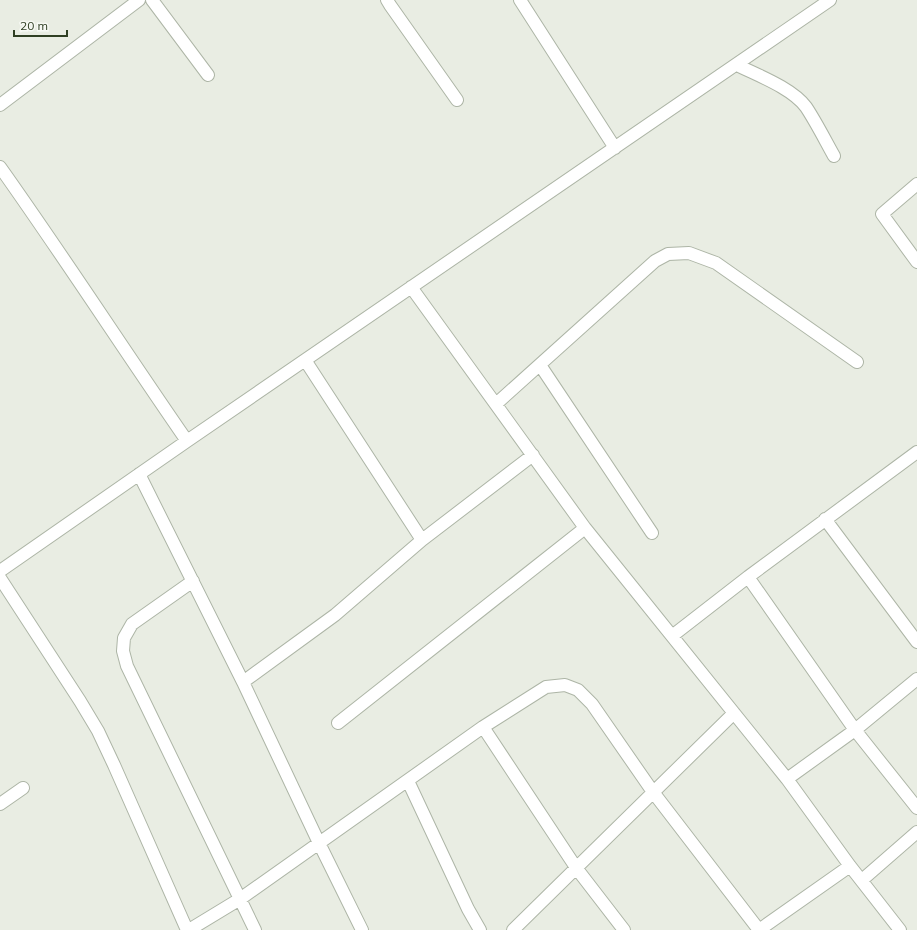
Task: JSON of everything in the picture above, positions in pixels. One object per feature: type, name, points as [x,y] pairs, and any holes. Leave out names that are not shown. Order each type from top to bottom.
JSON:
[{"type":"street","points":[[0,105],[139,0]]},
{"type":"street","points":[[152,0],[208,75]]},
{"type":"street","points":[[387,0],[457,100]]},
{"type":"street","points":[[520,0],[615,148]]},
{"type":"street","points":[[0,571],[410,287],[830,0]]},
{"type":"street","points":[[737,65],[796,96],[805,106],[834,156]]},
{"type":"street","points":[[0,167],[52,240],[187,441]]},
{"type":"street","points":[[917,184],[882,214],[917,262]]},
{"type":"street","points":[[496,404],[655,261],[668,254],[689,253],[716,263],[857,362]]},
{"type":"street","points":[[410,287],[585,528],[787,779],[850,866],[900,930]]},
{"type":"street","points":[[305,360],[422,540]]},
{"type":"street","points":[[540,365],[652,533]]},
{"type":"street","points":[[243,682],[335,615],[422,540],[533,455]]},
{"type":"street","points":[[672,636],[825,520],[915,457]]},
{"type":"street","points":[[139,474],[243,682],[362,930]]},
{"type":"street","points":[[825,520],[917,642]]},
{"type":"street","points":[[338,723],[585,528]]},
{"type":"street","points":[[748,577],[855,730],[917,808]]},
{"type":"street","points":[[0,578],[80,701],[98,732],[114,764],[188,930],[240,899],[483,727],[546,687],[564,685],[578,690],[592,704],[653,792],[759,930],[850,866]]},
{"type":"street","points":[[193,581],[132,624],[124,638],[123,651],[127,666],[255,930]]},
{"type":"street","points":[[787,779],[855,730],[917,679]]},
{"type":"street","points":[[513,930],[577,869],[734,713]]},
{"type":"street","points":[[483,727],[577,869],[624,930]]},
{"type":"street","points":[[408,781],[468,909],[480,930]]},
{"type":"street","points":[[0,804],[23,788]]},
{"type":"street","points":[[862,880],[917,832]]}]
